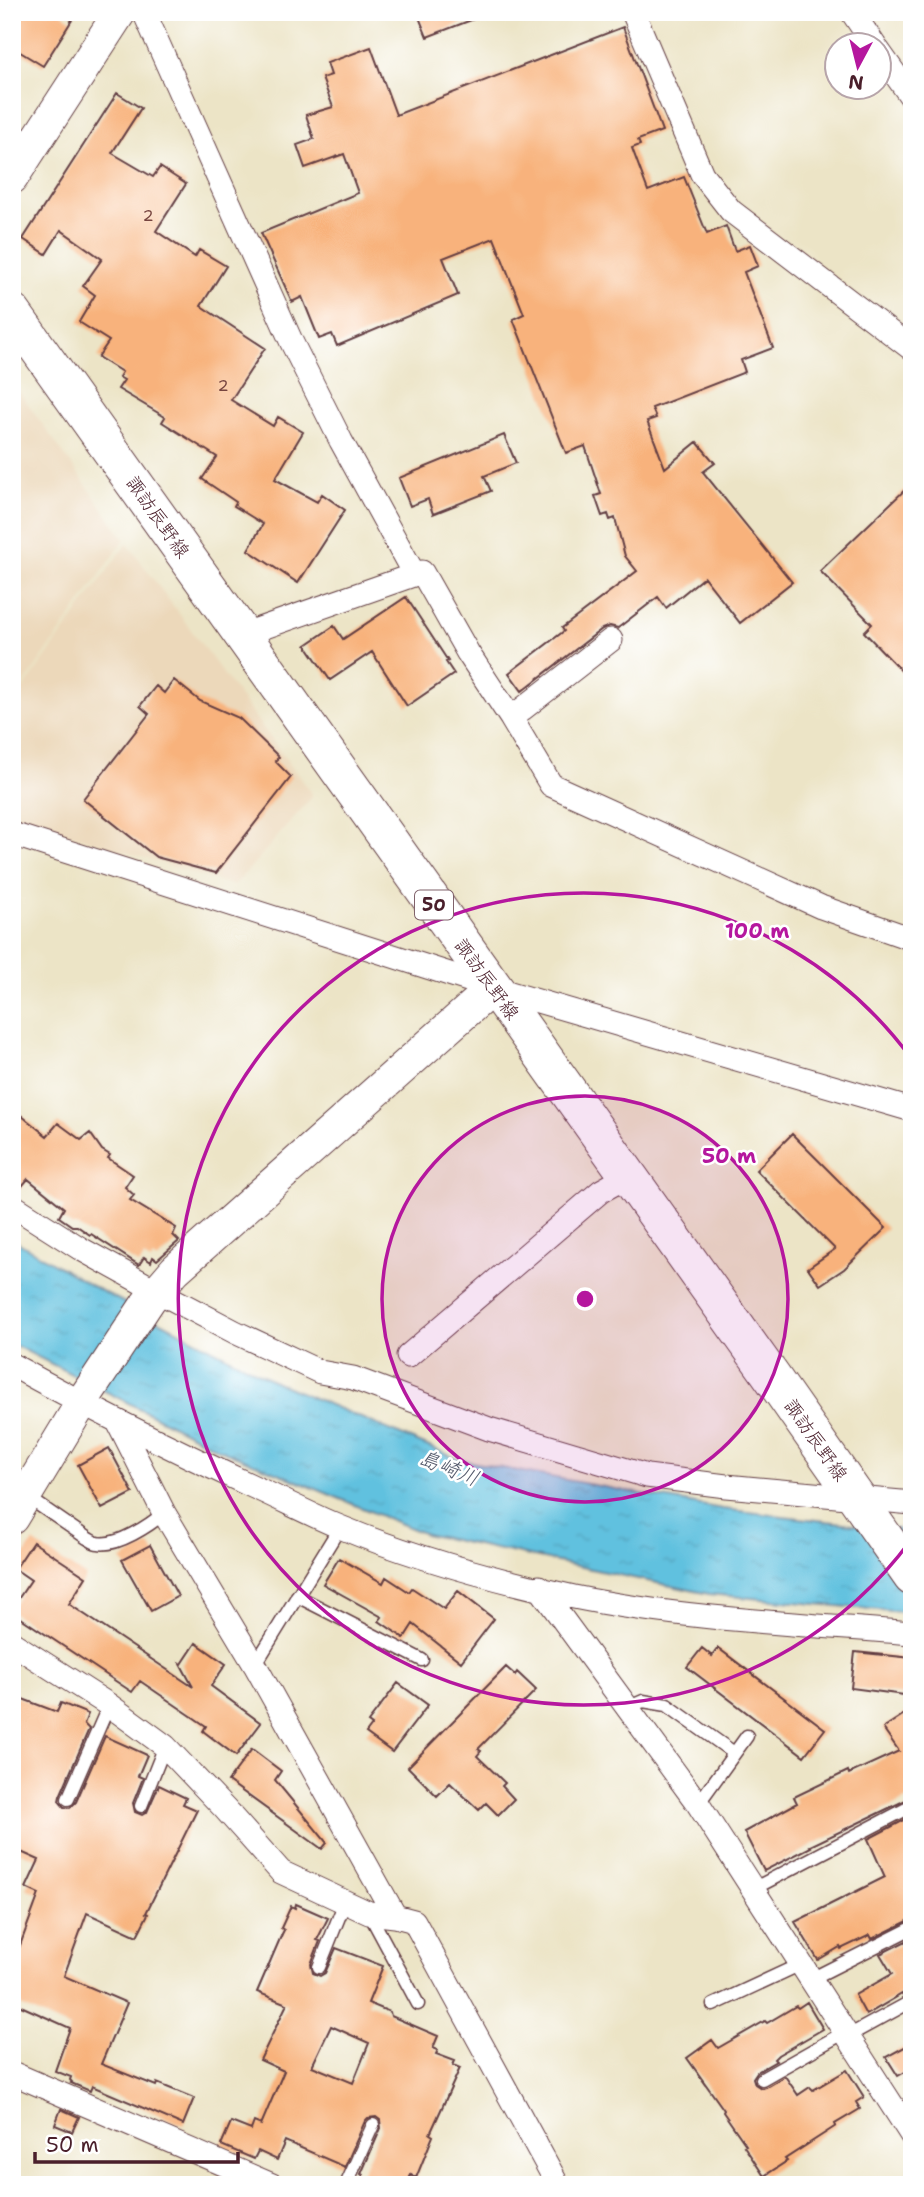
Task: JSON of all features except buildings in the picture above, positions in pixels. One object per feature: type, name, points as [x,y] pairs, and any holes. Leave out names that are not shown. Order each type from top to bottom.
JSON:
[{"type":"main road","name":"諏訪辰野線","points":[[12,312],[912,1577]]},
{"type":"street","points":[[12,178],[120,12]]},
{"type":"street","points":[[144,12],[292,343],[341,441],[414,574]]},
{"type":"street","points":[[633,12],[702,174],[731,211],[912,349]]},
{"type":"street","points":[[852,12],[866,32]]},
{"type":"street","points":[[892,70],[912,98]]},
{"type":"street","points":[[242,635],[422,572],[468,653],[551,785],[821,907],[912,939]]},
{"type":"street","points":[[511,718],[611,640]]},
{"type":"street","points":[[12,834],[493,988],[912,1110]]},
{"type":"street","points":[[19,1506],[84,1399],[153,1295],[175,1270],[493,988]]},
{"type":"street","points":[[408,1356],[601,1191],[628,1176]]},
{"type":"street","points":[[12,1205],[153,1295],[320,1372],[353,1378],[489,1429],[647,1476],[860,1504],[912,1503]]},
{"type":"street","points":[[12,1365],[84,1399],[118,1422],[177,1452],[340,1527],[424,1557],[574,1597],[652,1609],[912,1633]]},
{"type":"street","points":[[118,1422],[164,1513],[255,1665],[395,1916]]},
{"type":"street","points":[[539,1587],[698,1804],[912,2136]]},
{"type":"street","points":[[12,1643],[109,1704],[165,1746],[281,1872],[369,1913],[395,1916],[414,1922],[558,2185]]},
{"type":"street","points":[[12,2073],[272,2185]]},
{"type":"lane","points":[[19,1506],[98,1543],[114,1542],[150,1525],[164,1513]]},
{"type":"lane","points":[[255,1665],[340,1527]]},
{"type":"lane","points":[[297,1596],[422,1660]]},
{"type":"lane","points":[[627,1708],[643,1701],[667,1705],[734,1753]]},
{"type":"lane","points":[[68,1799],[109,1704]]},
{"type":"lane","points":[[698,1804],[747,1736]]},
{"type":"lane","points":[[141,1806],[165,1746]]},
{"type":"lane","points":[[753,1889],[912,1806]]},
{"type":"lane","points":[[319,1967],[345,1902]]},
{"type":"lane","points":[[369,1913],[418,2004]]},
{"type":"lane","points":[[713,2005],[912,1928]]},
{"type":"lane","points":[[762,2079],[912,2001]]},
{"type":"lane","points":[[345,2185],[373,2126]]},
{"type":"shaded area","points":[[12,382],[125,539],[23,686],[12,675]]},
{"type":"shaded area","points":[[127,543],[313,796],[234,886],[12,816],[12,678],[24,688]]},
{"type":"water","name":"島崎川","points":[[12,1239],[92,1286],[276,1382],[460,1460],[722,1509],[912,1531],[912,1613],[709,1594],[425,1534],[217,1448],[12,1344]]}]
